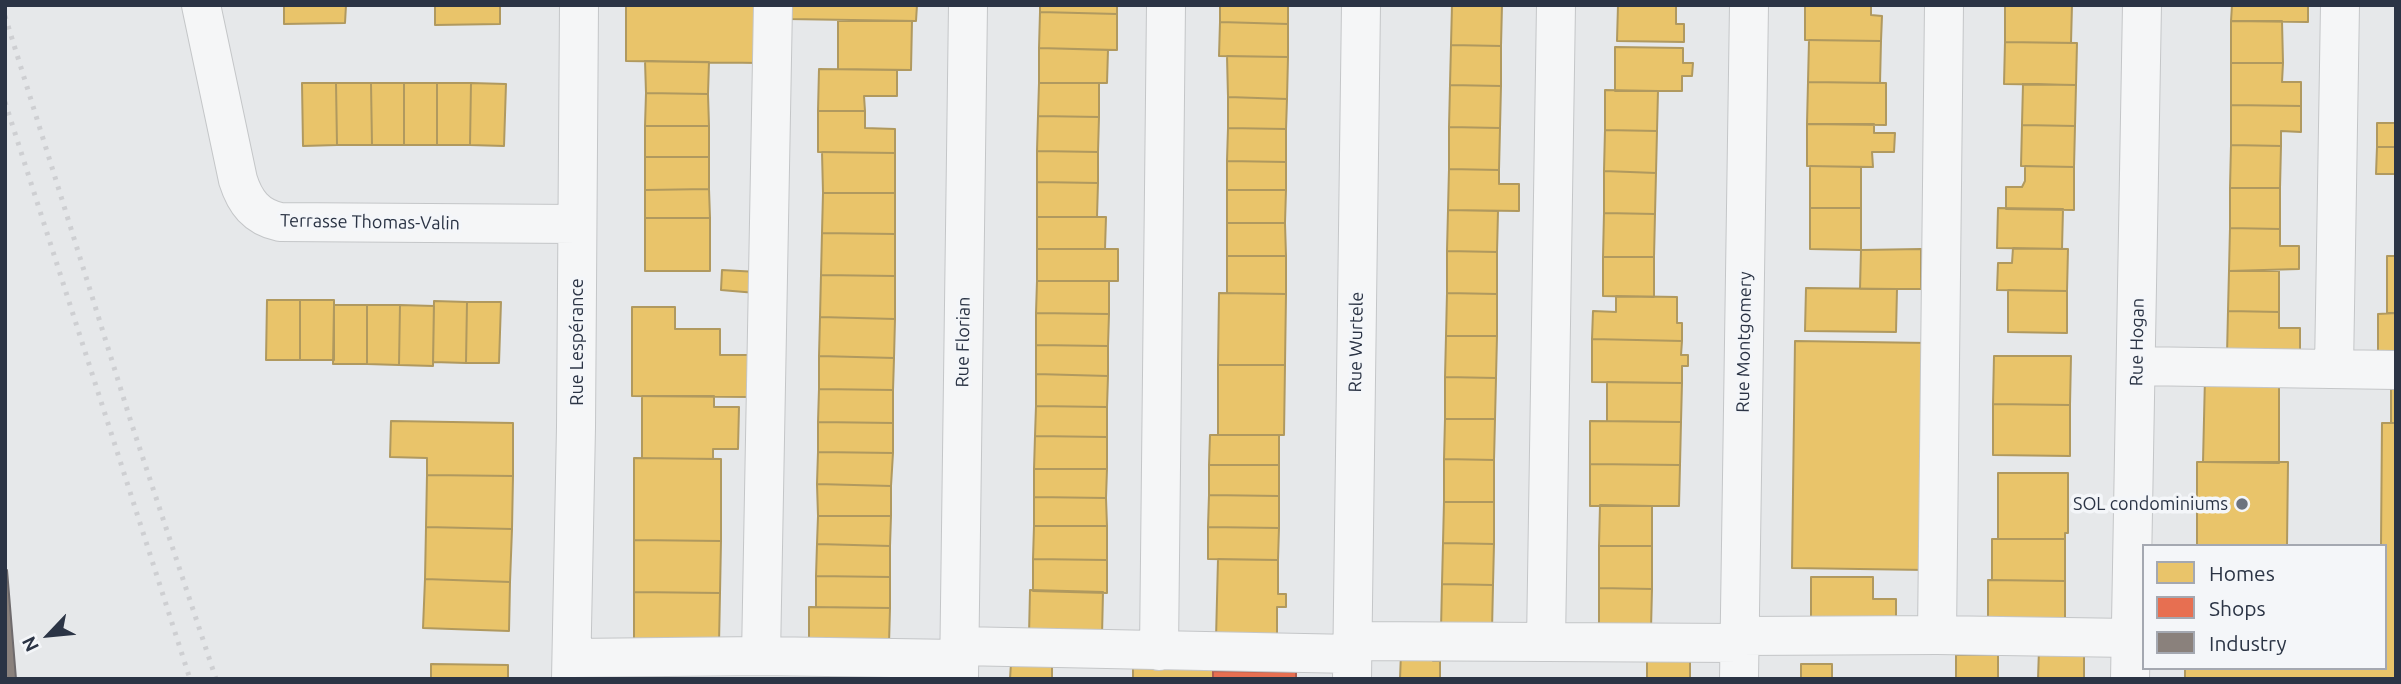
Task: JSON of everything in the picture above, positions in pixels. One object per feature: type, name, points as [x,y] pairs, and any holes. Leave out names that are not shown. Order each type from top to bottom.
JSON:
[{"type":"street","name":"Terrasse Thomas-Valin","points":[[201,5],[237,180],[243,196],[265,219],[280,222],[578,224]]},
{"type":"street","name":"Rue Lespérance","points":[[571,668],[579,5]]},
{"type":"street","points":[[761,656],[773,5]]},
{"type":"street","name":"Rue Florian","points":[[959,661],[968,5]]},
{"type":"street","points":[[1159,650],[1166,5]]},
{"type":"street","name":"Rue Wurtele","points":[[1353,658],[1361,5]]},
{"type":"street","points":[[1546,642],[1556,5]]},
{"type":"street","name":"Rue Montgomery","points":[[1740,653],[1749,5]]},
{"type":"street","points":[[1937,635],[1944,5]]},
{"type":"street","name":"Rue Hogan","points":[[2130,679],[2142,5]]},
{"type":"street","points":[[2334,369],[2340,5]]},
{"type":"street","points":[[2136,366],[2396,370]]},
{"type":"street","points":[[571,668],[761,656],[959,661],[1159,650],[1353,658],[1546,642],[1740,653],[1937,635],[2130,638]]},
{"type":"building: Homes","points":[[284,5],[346,5],[345,23],[284,24]]},
{"type":"building: Homes","points":[[435,5],[500,5],[500,24],[435,25]]},
{"type":"building: Homes","points":[[626,5],[760,5],[759,63],[626,61]]},
{"type":"building: Homes","points":[[788,5],[917,5],[916,21],[788,19]]},
{"type":"building: Homes","points":[[1040,5],[1117,5],[1117,14],[1040,12]]},
{"type":"building: Homes","points":[[1220,5],[1288,5],[1288,24],[1220,22]]},
{"type":"building: Homes","points":[[1452,5],[1502,5],[1501,46],[1451,45]]},
{"type":"building: Homes","points":[[1618,5],[1676,5],[1676,24],[1684,24],[1684,42],[1617,41]]},
{"type":"building: Homes","points":[[1805,5],[1871,5],[1871,15],[1882,16],[1881,41],[1805,40]]},
{"type":"building: Homes","points":[[2005,5],[2072,5],[2071,43],[2005,42]]},
{"type":"building: Homes","points":[[2232,5],[2308,5],[2308,22],[2231,21]]},
{"type":"building: Homes","points":[[1040,12],[1117,14],[1117,50],[1039,48]]},
{"type":"building: Homes","points":[[838,21],[912,21],[911,70],[838,69]]},
{"type":"building: Homes","points":[[2231,21],[2282,21],[2283,63],[2231,63]]},
{"type":"building: Homes","points":[[1220,22],[1288,24],[1288,57],[1219,56]]},
{"type":"building: Homes","points":[[1809,40],[1881,41],[1880,83],[1808,82]]},
{"type":"building: Homes","points":[[2005,42],[2077,43],[2076,85],[2004,84]]},
{"type":"building: Homes","points":[[1451,45],[1501,46],[1501,86],[1450,85]]},
{"type":"building: Homes","points":[[1615,47],[1683,48],[1683,63],[1693,63],[1692,76],[1682,76],[1682,91],[1615,91]]},
{"type":"building: Homes","points":[[1039,48],[1108,50],[1107,83],[1039,83]]},
{"type":"building: Homes","points":[[1227,56],[1288,57],[1287,99],[1228,97]]},
{"type":"building: Homes","points":[[645,61],[709,62],[708,94],[646,93]]},
{"type":"building: Homes","points":[[2231,63],[2283,63],[2282,82],[2301,82],[2301,106],[2231,105]]},
{"type":"building: Homes","points":[[819,69],[897,70],[897,96],[864,96],[865,111],[818,111]]},
{"type":"building: Homes","points":[[1808,82],[1886,83],[1886,125],[1807,124]]},
{"type":"building: Homes","points":[[302,83],[336,83],[337,145],[303,146]]},
{"type":"building: Homes","points":[[336,83],[371,83],[372,145],[337,145]]},
{"type":"building: Homes","points":[[371,83],[404,83],[404,145],[372,145]]},
{"type":"building: Homes","points":[[404,83],[437,83],[437,145],[404,145]]},
{"type":"building: Homes","points":[[437,83],[471,83],[470,145],[437,145]]},
{"type":"building: Homes","points":[[471,83],[506,84],[504,146],[470,145]]},
{"type":"building: Homes","points":[[1039,83],[1099,83],[1099,117],[1038,116]]},
{"type":"building: Homes","points":[[2023,84],[2076,85],[2075,126],[2022,125]]},
{"type":"building: Homes","points":[[1450,85],[1501,86],[1500,128],[1449,127]]},
{"type":"building: Homes","points":[[1605,90],[1658,91],[1657,131],[1605,130]]},
{"type":"building: Homes","points":[[646,93],[708,94],[709,126],[645,126]]},
{"type":"building: Homes","points":[[1228,97],[1287,99],[1286,129],[1228,128]]},
{"type":"building: Homes","points":[[2231,105],[2301,106],[2301,132],[2281,131],[2281,146],[2231,145]]},
{"type":"building: Homes","points":[[818,111],[865,111],[865,128],[895,129],[895,153],[818,152]]},
{"type":"building: Homes","points":[[1038,116],[1099,117],[1098,152],[1037,151]]},
{"type":"building: Homes","points":[[2377,123],[2396,123],[2396,147],[2377,147]]},
{"type":"building: Homes","points":[[1807,124],[1874,124],[1874,133],[1895,133],[1894,152],[1872,152],[1873,167],[1807,166]]},
{"type":"building: Homes","points":[[2022,125],[2075,126],[2074,167],[2021,166]]},
{"type":"building: Homes","points":[[645,126],[709,126],[709,157],[645,157]]},
{"type":"building: Homes","points":[[1449,127],[1500,128],[1499,170],[1449,169]]},
{"type":"building: Homes","points":[[1228,128],[1286,129],[1286,162],[1227,161]]},
{"type":"building: Homes","points":[[1605,130],[1657,131],[1656,173],[1604,171]]},
{"type":"building: Homes","points":[[2231,145],[2281,146],[2280,188],[2230,188]]},
{"type":"building: Homes","points":[[2377,147],[2396,147],[2396,174],[2376,174]]},
{"type":"building: Homes","points":[[1037,151],[1098,152],[1098,183],[1037,182]]},
{"type":"building: Homes","points":[[822,152],[895,153],[895,193],[823,193]]},
{"type":"building: Homes","points":[[645,157],[709,157],[709,189],[645,190]]},
{"type":"building: Homes","points":[[1227,161],[1286,162],[1286,190],[1227,190]]},
{"type":"building: Homes","points":[[1810,166],[1861,167],[1861,208],[1810,208]]},
{"type":"building: Homes","points":[[2025,166],[2074,167],[2074,210],[2006,209],[2006,187],[2022,187],[2025,181]]},
{"type":"building: Homes","points":[[1449,169],[1499,170],[1499,184],[1519,184],[1519,211],[1448,210]]},
{"type":"building: Homes","points":[[1604,171],[1656,173],[1655,214],[1604,213]]},
{"type":"building: Homes","points":[[1037,182],[1098,183],[1097,217],[1037,217]]},
{"type":"building: Homes","points":[[2230,188],[2280,188],[2280,229],[2230,228]]},
{"type":"building: Homes","points":[[709,189],[710,218],[645,218],[645,190]]},
{"type":"building: Homes","points":[[1227,190],[1286,190],[1285,223],[1227,223]]},
{"type":"building: Homes","points":[[823,193],[895,193],[895,234],[822,233]]},
{"type":"building: Homes","points":[[1810,208],[1861,208],[1861,250],[1810,249]]},
{"type":"building: Homes","points":[[1998,208],[2063,209],[2062,249],[1997,248]]},
{"type":"building: Homes","points":[[1448,210],[1498,211],[1497,252],[1447,251]]},
{"type":"building: Homes","points":[[1604,213],[1655,214],[1654,257],[1603,257]]},
{"type":"building: Homes","points":[[1037,217],[1106,217],[1105,249],[1037,249]]},
{"type":"building: Homes","points":[[645,218],[710,218],[710,271],[645,271]]},
{"type":"building: Homes","points":[[1227,223],[1285,223],[1286,256],[1227,256]]},
{"type":"building: Homes","points":[[2230,228],[2280,229],[2280,246],[2299,246],[2299,269],[2229,271]]},
{"type":"building: Homes","points":[[822,233],[895,234],[895,276],[821,275]]},
{"type":"building: Homes","points":[[2013,248],[2068,249],[2067,291],[1997,290],[1998,263],[2012,263]]},
{"type":"building: Homes","points":[[1037,249],[1118,249],[1118,281],[1037,281]]},
{"type":"building: Homes","points":[[1921,249],[1921,289],[1860,289],[1861,250]]},
{"type":"building: Homes","points":[[1447,251],[1497,252],[1497,294],[1447,293]]},
{"type":"building: Homes","points":[[1227,256],[1286,256],[1286,294],[1227,293]]},
{"type":"building: Homes","points":[[2387,256],[2396,256],[2396,313],[2387,313]]},
{"type":"building: Homes","points":[[1603,257],[1654,257],[1654,297],[1603,296]]},
{"type":"building: Homes","points":[[722,270],[758,272],[756,293],[721,290]]},
{"type":"building: Homes","points":[[2229,271],[2279,271],[2279,312],[2228,311]]},
{"type":"building: Homes","points":[[821,275],[895,276],[895,319],[820,317]]},
{"type":"building: Homes","points":[[1037,281],[1109,281],[1109,314],[1036,313]]},
{"type":"building: Homes","points":[[1806,288],[1897,289],[1896,332],[1805,331]]},
{"type":"building: Homes","points":[[2008,290],[2067,291],[2067,333],[2008,332]]},
{"type":"building: Homes","points":[[1219,293],[1286,294],[1285,365],[1218,365]]},
{"type":"building: Homes","points":[[1447,293],[1497,294],[1497,336],[1446,336]]},
{"type":"building: Homes","points":[[1616,296],[1677,297],[1677,323],[1682,323],[1682,341],[1592,339],[1593,311],[1616,312]]},
{"type":"building: Homes","points":[[267,300],[300,300],[300,360],[266,360]]},
{"type":"building: Homes","points":[[300,300],[334,300],[334,360],[300,360]]},
{"type":"building: Homes","points":[[434,301],[467,302],[466,363],[433,362]]},
{"type":"building: Homes","points":[[467,302],[501,302],[499,363],[466,363]]},
{"type":"building: Homes","points":[[334,305],[367,305],[367,364],[333,364]]},
{"type":"building: Homes","points":[[367,305],[400,305],[399,365],[367,364]]},
{"type":"building: Homes","points":[[400,305],[434,306],[433,366],[399,365]]},
{"type":"building: Homes","points":[[632,307],[675,307],[675,329],[720,329],[720,355],[751,355],[751,397],[632,396]]},
{"type":"building: Homes","points":[[2228,311],[2279,312],[2279,328],[2300,328],[2300,356],[2227,355]]},
{"type":"building: Homes","points":[[1036,313],[1109,314],[1108,346],[1036,345]]},
{"type":"building: Homes","points":[[2396,313],[2396,357],[2378,357],[2378,314]]},
{"type":"building: Homes","points":[[820,317],[895,319],[894,358],[819,356]]},
{"type":"building: Homes","points":[[1446,336],[1497,336],[1496,378],[1445,377]]},
{"type":"building: Homes","points":[[1592,339],[1682,341],[1681,355],[1688,355],[1688,366],[1682,366],[1682,383],[1592,382]]},
{"type":"building: Homes","points":[[1795,341],[1929,343],[1926,570],[1792,568]]},
{"type":"building: Homes","points":[[1036,345],[1108,346],[1108,376],[1036,374]]},
{"type":"building: Homes","points":[[819,356],[894,358],[893,390],[819,389]]},
{"type":"building: Homes","points":[[1994,356],[2071,356],[2070,405],[1993,404]]},
{"type":"building: Homes","points":[[1218,365],[1285,365],[1284,435],[1218,435]]},
{"type":"building: Homes","points":[[1036,374],[1108,376],[1107,407],[1036,406]]},
{"type":"building: Homes","points":[[1445,377],[1496,378],[1495,419],[1445,419]]},
{"type":"building: Homes","points":[[2205,377],[2279,378],[2279,463],[2203,462]]},
{"type":"building: Homes","points":[[2391,381],[2396,381],[2396,423],[2391,423]]},
{"type":"building: Homes","points":[[1607,382],[1682,383],[1681,422],[1607,421]]},
{"type":"building: Homes","points":[[819,389],[893,390],[893,423],[818,422]]},
{"type":"building: Homes","points":[[642,396],[714,396],[714,407],[739,407],[738,449],[713,449],[713,459],[642,458]]},
{"type":"building: Homes","points":[[1993,404],[2070,405],[2070,456],[1993,455]]},
{"type":"building: Homes","points":[[1036,406],[1107,407],[1107,437],[1035,436]]},
{"type":"building: Homes","points":[[1445,419],[1495,419],[1494,460],[1444,459]]},
{"type":"building: Homes","points":[[391,421],[513,423],[513,476],[427,475],[427,458],[390,457]]},
{"type":"building: Homes","points":[[1590,421],[1681,422],[1680,465],[1590,464]]},
{"type":"building: Homes","points":[[818,422],[893,423],[893,453],[818,452]]},
{"type":"building: Homes","points":[[2382,423],[2396,423],[2396,679],[2185,679],[2185,670],[2387,670],[2387,544],[2381,544]]},
{"type":"building: Homes","points":[[1210,435],[1279,435],[1279,465],[1209,465]]},
{"type":"building: Homes","points":[[1035,436],[1107,437],[1107,469],[1034,469]]},
{"type":"building: Homes","points":[[818,452],[893,453],[891,486],[817,484]]},
{"type":"building: Homes","points":[[634,458],[721,459],[721,541],[634,540]]},
{"type":"building: Homes","points":[[1444,459],[1494,460],[1494,502],[1444,502]]},
{"type":"building: Homes","name":"SOL condominiums","points":[[2197,462],[2288,462],[2287,544],[2197,544]]},
{"type":"building: Homes","points":[[1590,464],[1680,465],[1679,506],[1590,506]]},
{"type":"building: Homes","points":[[1209,465],[1279,465],[1279,496],[1209,495]]},
{"type":"building: Homes","points":[[1034,469],[1107,469],[1106,498],[1034,497]]},
{"type":"building: Homes","points":[[1998,473],[2068,473],[2068,533],[2065,533],[2065,539],[1998,539]]},
{"type":"building: Homes","points":[[427,475],[513,476],[512,529],[426,527]]},
{"type":"building: Homes","points":[[817,484],[891,486],[891,516],[818,516]]},
{"type":"building: Homes","points":[[1209,495],[1279,496],[1279,528],[1208,527]]},
{"type":"building: Homes","points":[[1034,497],[1106,498],[1107,526],[1034,526]]},
{"type":"building: Homes","points":[[1444,502],[1494,502],[1494,544],[1443,543]]},
{"type":"building: Homes","points":[[1600,505],[1652,506],[1652,546],[1599,546]]},
{"type":"building: Homes","points":[[818,516],[891,516],[890,546],[817,544]]},
{"type":"building: Homes","points":[[1034,526],[1107,526],[1107,560],[1033,559]]},
{"type":"building: Homes","points":[[426,527],[512,529],[510,582],[425,579]]},
{"type":"building: Homes","points":[[1208,527],[1279,528],[1278,560],[1208,559]]},
{"type":"building: Homes","points":[[1992,539],[2065,539],[2065,581],[1992,580]]},
{"type":"building: Homes","points":[[634,540],[721,541],[720,593],[634,592]]},
{"type":"building: Homes","points":[[1443,543],[1494,544],[1493,585],[1442,584]]},
{"type":"building: Homes","points":[[817,544],[890,546],[890,577],[816,576]]},
{"type":"building: Homes","points":[[1599,546],[1652,546],[1652,589],[1599,588]]},
{"type":"building: Homes","points":[[1033,559],[1107,560],[1107,593],[1033,591]]},
{"type":"building: Homes","points":[[1218,559],[1278,560],[1278,594],[1286,594],[1286,607],[1277,607],[1277,640],[1216,639]]},
{"type":"building: Homes","points":[[816,576],[890,577],[890,608],[816,607]]},
{"type":"building: Homes","points":[[1811,577],[1873,577],[1873,599],[1896,599],[1896,622],[1811,622]]},
{"type":"building: Homes","points":[[425,579],[510,582],[509,631],[423,628]]},
{"type":"building: Homes","points":[[1988,580],[2065,581],[2065,623],[1988,624]]},
{"type":"building: Homes","points":[[1442,584],[1493,585],[1492,630],[1441,629]]},
{"type":"building: Homes","points":[[1599,588],[1652,589],[1651,629],[1599,628]]},
{"type":"building: Homes","points":[[1030,590],[1103,592],[1102,636],[1029,635]]},
{"type":"building: Homes","points":[[634,592],[720,593],[719,644],[634,643]]},
{"type":"building: Homes","points":[[809,607],[890,608],[889,644],[809,643]]},
{"type":"building: Homes","points":[[2039,649],[2084,650],[2084,679],[2038,679]]},
{"type":"building: Homes","points":[[1401,653],[1433,653],[1433,661],[1440,661],[1440,679],[1400,679]]},
{"type":"building: Homes","points":[[1690,655],[1690,679],[1647,679],[1647,661]]},
{"type":"building: Homes","points":[[1956,655],[1998,655],[1998,679],[1956,679]]},
{"type":"building: Homes","points":[[1011,663],[1052,663],[1052,679],[1010,679]]},
{"type":"building: Homes","points":[[431,664],[508,665],[508,679],[431,679]]},
{"type":"building: Homes","points":[[1801,664],[1832,664],[1832,679],[1801,679]]},
{"type":"building: Homes","points":[[1133,665],[1215,666],[1213,679],[1133,679]]},
{"type":"building: Shops","points":[[1213,671],[1296,672],[1296,679],[1213,679]]},
{"type":"building: Industry","points":[[7,570],[16,679],[5,679]]},
{"type":"railway","points":[[5,16],[131,422],[216,679]]},
{"type":"railway","points":[[5,102],[190,679]]},
{"type":"place","name":"SOL condominiums","points":[[2242,504]]}]
